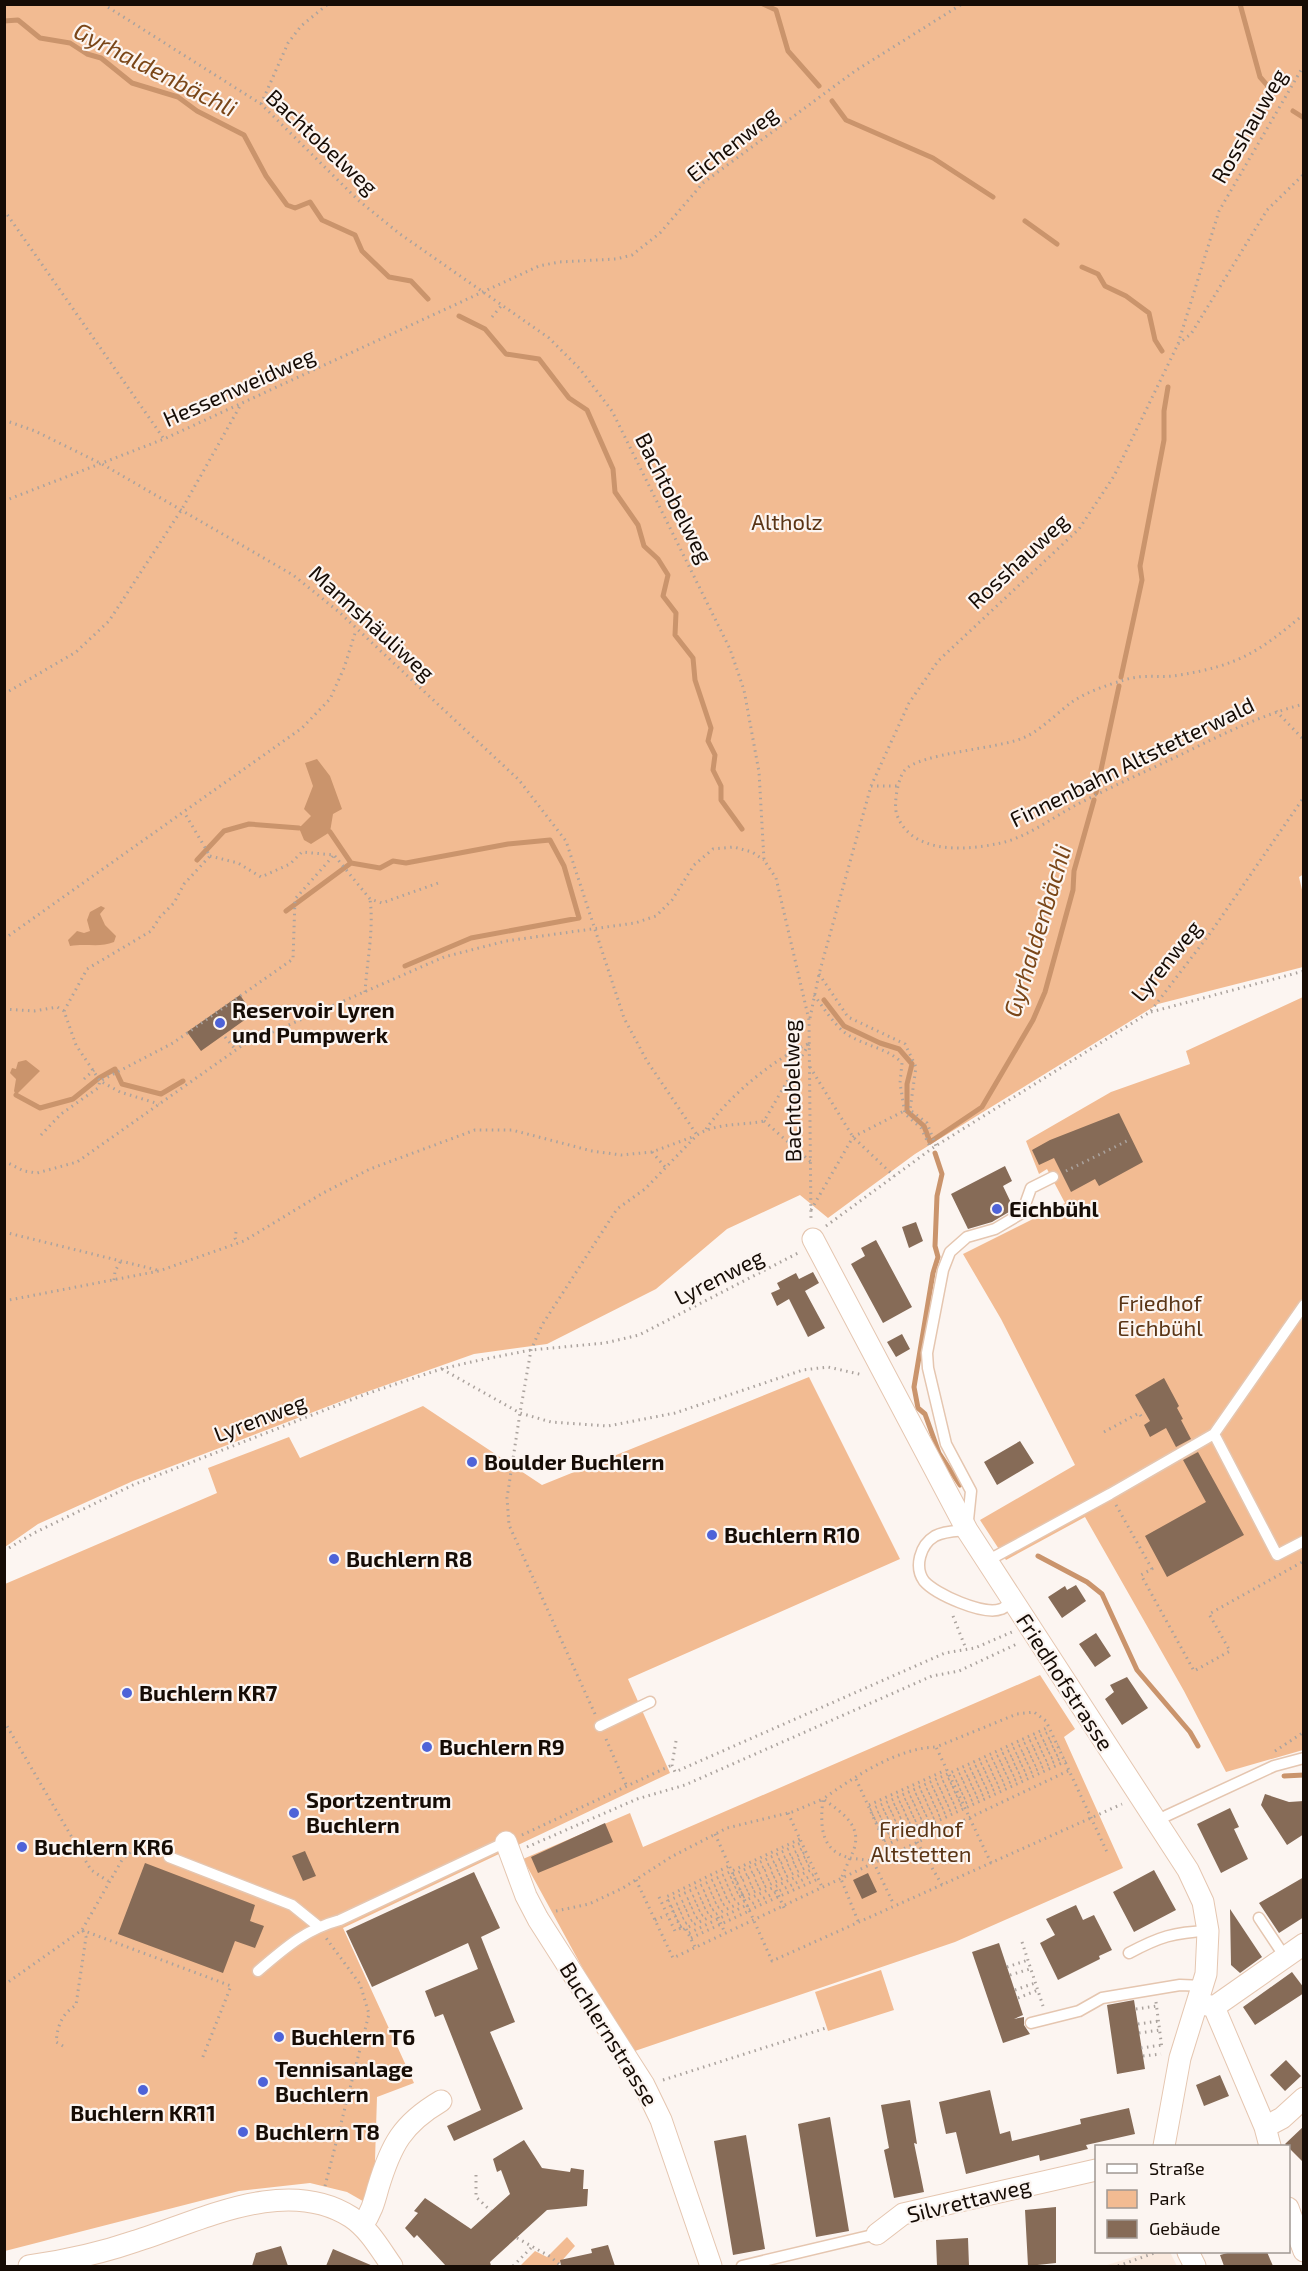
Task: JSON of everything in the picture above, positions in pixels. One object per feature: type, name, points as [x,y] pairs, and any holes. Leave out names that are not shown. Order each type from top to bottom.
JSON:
[{"type":"street","name":"Friedhofstrasse","points":[[813,1239],[967,1530],[1013,1601],[1024,1633],[1188,1870],[1203,1902],[1208,1931],[1206,1998],[1180,2058],[1164,2145]]},
{"type":"street","name":"Buchlernstrasse","points":[[507,1842],[526,1896],[538,1919],[644,2085],[661,2120],[711,2266]]},
{"type":"street","points":[[1304,1944],[1285,1957],[1206,1998],[1267,2137],[1282,2118],[1304,2098]]},
{"type":"street","points":[[362,2226],[373,2209],[395,2142],[406,2125],[441,2101]]},
{"type":"street","name":"Silvrettaweg","points":[[877,2234],[903,2214],[1095,2170]]},
{"type":"street","points":[[29,2266],[96,2253],[201,2217],[273,2202],[297,2201],[331,2207],[362,2226],[392,2266]]},
{"type":"street","points":[[1290,2213],[1304,2251]]},
{"type":"lane","points":[[1013,1601],[1001,1610],[969,1606],[932,1588],[921,1575],[921,1554],[930,1540],[944,1533],[967,1530],[970,1491],[946,1444],[928,1368],[927,1353],[943,1270],[950,1252],[956,1244],[967,1237],[995,1229],[1022,1213],[1031,1188],[1053,1177]]},
{"type":"lane","points":[[987,1561],[1214,1434],[1304,1305]]},
{"type":"lane","points":[[1214,1434],[1277,1556],[1304,1541]]},
{"type":"lane","points":[[600,1726],[650,1702]]},
{"type":"lane","points":[[1166,1816],[1274,1766],[1304,1758]]},
{"type":"lane","points":[[258,1971],[294,1940],[318,1926],[340,1920],[507,1842]]},
{"type":"lane","points":[[168,1857],[292,1905],[318,1926]]},
{"type":"lane","points":[[1259,1918],[1285,1957]]},
{"type":"lane","points":[[1129,1953],[1161,1936],[1177,1932],[1208,1931]]},
{"type":"lane","points":[[1031,2023],[1079,2011],[1102,1998],[1155,1988],[1180,1985],[1206,1998]]},
{"type":"lane","name":"Silvrettaweg","points":[[742,2266],[877,2234]]},
{"type":"path","name":"Bachtobelweg","points":[[104,4],[261,104],[358,200],[482,292],[549,338],[580,369],[612,411],[721,630],[744,690],[759,772],[764,860],[776,878],[809,1020],[813,1239]]},
{"type":"path","points":[[261,104],[288,43],[301,26],[328,4]]},
{"type":"path","name":"Eichenweg","points":[[482,292],[538,266],[559,262],[616,259],[632,255],[660,232],[703,183],[855,71],[962,4]]},
{"type":"path","name":"Rosshauweg","points":[[809,1020],[819,974],[871,786],[909,703],[938,661],[1079,529],[1114,476],[1178,344],[1219,211],[1304,65]]},
{"type":"path","points":[[1178,344],[1191,334],[1267,210],[1304,174]]},
{"type":"path","points":[[4,210],[164,439]]},
{"type":"path","name":"Hessenweidweg","points":[[4,501],[164,439],[420,323],[482,292]]},
{"type":"path","points":[[492,317],[502,305]]},
{"type":"path","points":[[4,694],[76,652],[109,621],[182,509],[241,404]]},
{"type":"path","name":"Mannshäuliweg","points":[[4,420],[35,431],[102,464],[293,575],[519,780],[566,841],[624,1018],[647,1062],[697,1135]]},
{"type":"path","name":"Finnenbahn Altstetterwald","points":[[1304,614],[1247,658],[1177,676],[1148,674],[1124,680],[1076,700],[1024,738],[978,750],[937,756],[910,766],[904,770],[899,786],[896,813],[906,832],[926,843],[960,849],[997,844],[1019,837],[1077,805],[1276,711],[1304,704]]},
{"type":"path","points":[[4,939],[302,728],[330,699],[344,668],[356,630]]},
{"type":"path","points":[[1276,711],[1304,740]]},
{"type":"path","points":[[871,786],[899,786]]},
{"type":"path","name":"Lyrenweg","points":[[4,1551],[34,1533],[133,1485],[366,1394],[441,1369],[531,1350],[605,1343],[639,1335],[790,1259],[931,1149],[1150,1012],[1211,932],[1304,797]]},
{"type":"path","points":[[184,812],[210,856],[238,863],[261,877],[290,864],[302,852],[334,855],[370,899],[373,922],[369,938],[364,992]]},
{"type":"path","points":[[4,1161],[24,1171],[38,1173],[65,1167],[88,1155],[236,1050],[444,957],[475,948],[595,927],[635,923],[656,916],[672,900],[694,865],[713,849],[734,847],[752,852],[764,860]]},
{"type":"path","points":[[41,1135],[61,1114],[98,1088],[100,1081],[173,1043],[293,959],[295,899],[334,855]]},
{"type":"path","points":[[64,1011],[87,969],[151,932],[160,917],[174,903],[184,884],[210,856]]},
{"type":"path","points":[[370,899],[382,903],[441,882]]},
{"type":"path","points":[[1150,1012],[1304,971]]},
{"type":"path","points":[[819,974],[848,1017],[904,1044],[916,1067],[910,1110],[927,1123],[936,1146]]},
{"type":"path","points":[[814,995],[844,1032],[876,1049],[893,1053],[902,1063],[900,1083],[904,1111],[921,1128],[931,1149]]},
{"type":"path","points":[[4,1009],[34,1011],[57,1007],[64,1011],[76,1045],[100,1081],[120,1092],[160,1105]]},
{"type":"path","points":[[225,1037],[236,1050]]},
{"type":"path","points":[[764,1121],[810,1044]]},
{"type":"path","points":[[4,1301],[159,1270],[238,1244],[370,1169],[475,1130],[512,1130],[611,1154],[652,1152],[697,1135],[706,1129],[731,1100],[774,1063],[810,1044]]},
{"type":"path","points":[[810,1065],[853,1137],[894,1176]]},
{"type":"path","points":[[84,1079],[94,1070]]},
{"type":"path","points":[[811,1210],[853,1137],[904,1111]]},
{"type":"path","points":[[706,1129],[726,1124],[764,1121],[811,1162]]},
{"type":"path","points":[[627,1787],[509,1525],[507,1498],[531,1350],[542,1325],[617,1209],[645,1189],[697,1135]]},
{"type":"path","points":[[1053,1177],[1129,1140]]},
{"type":"path","points":[[652,1152],[666,1168]]},
{"type":"path","points":[[4,1232],[122,1259],[159,1270]]},
{"type":"path","points":[[236,1232],[235,1238],[238,1244]]},
{"type":"path","points":[[114,1280],[115,1271],[122,1259]]},
{"type":"path","points":[[441,1369],[520,1413],[550,1422],[608,1426],[675,1413],[803,1370],[828,1367],[876,1379],[884,1374]]},
{"type":"path","points":[[1104,1432],[1139,1413],[1143,1419]]},
{"type":"path","points":[[1110,1494],[1152,1569],[1141,1575],[1194,1671],[1230,1651],[1209,1614],[1304,1561]]},
{"type":"path","points":[[953,1616],[966,1649]]},
{"type":"path","points":[[676,1741],[672,1765],[675,1772],[945,1653],[1024,1633]]},
{"type":"path","points":[[672,1765],[507,1842],[517,1852],[637,1799],[685,1785],[932,1676],[959,1671],[1024,1633]]},
{"type":"path","points":[[538,1919],[551,1912],[590,1904],[727,1828],[788,1813],[824,1799],[856,1779],[918,1748],[936,1747],[1017,1714],[1034,1712],[1046,1721],[1107,1852]]},
{"type":"path","points":[[4,1721],[91,1870],[108,1881]]},
{"type":"path","points":[[869,1808],[910,1795],[950,1778],[1050,1729]]},
{"type":"path","points":[[1274,1766],[1272,1753],[1304,1732]]},
{"type":"path","points":[[875,1821],[947,1771],[999,1755],[1058,1744]]},
{"type":"path","points":[[882,1836],[955,1789],[1003,1764],[1058,1744]]},
{"type":"path","points":[[875,1821],[910,1795],[955,1789],[1006,1771],[1058,1744]]},
{"type":"path","points":[[856,1779],[886,1845],[1009,1777],[1058,1744]]},
{"type":"path","points":[[936,1747],[991,1863]]},
{"type":"path","points":[[999,1755],[1017,1794]]},
{"type":"path","points":[[955,1789],[999,1755]]},
{"type":"path","points":[[925,1825],[965,1809],[1065,1759]]},
{"type":"path","points":[[636,1880],[673,1958],[1070,1770]]},
{"type":"path","points":[[882,1836],[962,1802],[1013,1784]]},
{"type":"path","points":[[910,1795],[930,1836]]},
{"type":"path","points":[[824,1799],[854,1822],[857,1838],[841,1879],[859,1922]]},
{"type":"path","points":[[824,1799],[824,1839],[832,1851],[850,1858],[873,1862]]},
{"type":"path","points":[[715,1834],[772,1961],[1126,1802]]},
{"type":"path","points":[[875,1821],[919,1812]]},
{"type":"path","points":[[788,1813],[822,1887]]},
{"type":"path","points":[[717,1917],[686,1929],[680,1927],[666,1897],[730,1868],[800,1841]]},
{"type":"path","points":[[691,1938],[721,1924],[762,1862],[800,1841]]},
{"type":"path","points":[[917,1842],[942,1885]]},
{"type":"path","points":[[4,1985],[82,1930],[108,1881],[122,1860],[132,1851],[153,1851],[168,1857]]},
{"type":"path","points":[[688,1934],[717,1917],[765,1867],[806,1854]]},
{"type":"path","points":[[659,1898],[675,1931],[741,1892],[772,1881],[806,1854]]},
{"type":"path","points":[[772,1881],[806,1854]]},
{"type":"path","points":[[760,1856],[784,1907]]},
{"type":"path","points":[[873,1862],[894,1905]]},
{"type":"path","points":[[668,1901],[702,1885],[730,1868]]},
{"type":"path","points":[[677,1921],[741,1892],[813,1869]]},
{"type":"path","points":[[675,1916],[709,1900],[813,1869]]},
{"type":"path","points":[[670,1907],[705,1890],[779,1896],[818,1879]]},
{"type":"path","points":[[700,1881],[725,1933]]},
{"type":"path","points":[[655,1920],[707,1895],[741,1892]]},
{"type":"path","points":[[318,1926],[360,1984],[369,2014],[324,2190]]},
{"type":"path","points":[[686,1929],[695,1947]]},
{"type":"path","points":[[63,2046],[56,2042],[62,2016],[75,2005],[86,1937],[82,1930]]},
{"type":"path","points":[[82,1930],[231,1986],[202,2059]]},
{"type":"path","points":[[1022,1942],[1043,2004]]},
{"type":"path","points":[[1007,1967],[1028,1960]]},
{"type":"path","points":[[1010,1976],[1030,1969]]},
{"type":"path","points":[[1015,1990],[1035,1983]]},
{"type":"path","points":[[1141,2048],[1162,2046],[1155,1988]]},
{"type":"path","points":[[1018,1998],[1038,1990]]},
{"type":"path","points":[[1136,2009],[1157,2006]]},
{"type":"path","points":[[1138,2024],[1159,2020]]},
{"type":"path","points":[[644,2085],[826,2028]]},
{"type":"path","points":[[1139,2033],[1160,2030]]},
{"type":"path","points":[[1143,2056],[1163,2054]]},
{"type":"path","points":[[476,2175],[476,2197],[491,2211]]},
{"type":"path","points":[[517,2238],[561,2266]]},
{"type":"path","points":[[513,2266],[532,2246]]},
{"type":"path","points":[[1118,2266],[1154,2253]]},
{"type":"shaded area","points":[[317,759],[330,776],[342,809],[333,814],[330,832],[311,844],[304,840],[299,828],[311,816],[304,809],[313,786],[305,763]]},
{"type":"shaded area","points":[[101,906],[105,908],[100,914],[105,925],[116,936],[114,942],[103,945],[70,946],[68,940],[77,931],[84,933],[90,931],[87,920],[90,912]]},
{"type":"shaded area","points":[[26,1060],[40,1071],[16,1095],[14,1091],[16,1079],[10,1073],[12,1068],[16,1069],[18,1062]]},
{"type":"shaded area","points":[[1146,2253],[1170,2253],[1177,2266],[1104,2266]]},
{"type":"green space","name":"Altholz","points":[[5,5],[1303,5],[1304,874],[1299,877],[1303,894],[1303,967],[1158,1004],[915,1154],[828,1218],[800,1195],[727,1229],[656,1289],[547,1344],[474,1354],[355,1396],[133,1481],[38,1524],[5,1547]]},
{"type":"green space","name":"Friedhof Eichbühl","points":[[1303,997],[1303,1750],[1226,1772],[1184,1691],[1085,1517],[1006,1560],[980,1520],[1075,1465],[1001,1319],[963,1254],[1065,1203],[1047,1169],[1039,1174],[1026,1141],[1111,1092],[1190,1064],[1186,1051]]},
{"type":"green space","name":"Sportzentrum Buchlern","points":[[809,1377],[900,1559],[628,1679],[670,1773],[343,1928],[414,2083],[377,2097],[374,2192],[368,2204],[347,2192],[310,2183],[239,2191],[5,2251],[5,1584],[217,1493],[208,1468],[289,1437],[300,1458],[423,1406],[542,1485]]},
{"type":"green space","name":"Friedhof Altstetten","points":[[1040,1675],[1075,1729],[1064,1737],[1123,1868],[955,1942],[629,2053],[523,1859],[630,1813],[643,1847]]},
{"type":"green space","points":[[881,1970],[894,2010],[828,2031],[815,1992]]},
{"type":"green space","points":[[567,2237],[575,2246],[557,2266],[520,2266],[535,2251],[547,2257]]},
{"type":"building","name":"Reservoir Lyren und Pumpwerk","points":[[240,995],[253,1014],[201,1051],[187,1032]]},
{"type":"building","points":[[1119,1113],[1143,1162],[1099,1186],[1095,1179],[1071,1192],[1054,1158],[1039,1165],[1032,1150],[1050,1140]]},
{"type":"building","points":[[1005,1166],[1012,1181],[1003,1186],[1014,1209],[992,1222],[968,1229],[951,1194]]},
{"type":"building","points":[[916,1222],[923,1241],[909,1248],[902,1227]]},
{"type":"building","points":[[876,1240],[912,1307],[883,1323],[851,1264],[865,1256],[861,1248]]},
{"type":"building","points":[[813,1272],[819,1283],[805,1291],[825,1328],[808,1337],[789,1299],[777,1306],[771,1293],[780,1289],[777,1283],[796,1273],[799,1279]]},
{"type":"building","points":[[902,1334],[910,1349],[896,1357],[887,1342]]},
{"type":"building","points":[[1164,1378],[1179,1406],[1177,1408],[1183,1419],[1181,1420],[1191,1439],[1176,1447],[1166,1428],[1150,1437],[1144,1425],[1150,1421],[1135,1395]]},
{"type":"building","points":[[1020,1441],[1034,1463],[997,1485],[984,1462]]},
{"type":"building","points":[[1198,1452],[1244,1535],[1167,1577],[1145,1536],[1206,1502],[1183,1460]]},
{"type":"building","points":[[1076,1585],[1086,1601],[1062,1618],[1048,1597],[1065,1586],[1067,1590]]},
{"type":"building","points":[[1096,1633],[1111,1656],[1095,1667],[1079,1644]]},
{"type":"building","points":[[1127,1677],[1148,1708],[1122,1725],[1105,1699],[1114,1692],[1110,1685]]},
{"type":"building","points":[[1265,1794],[1289,1802],[1304,1801],[1304,1834],[1287,1845],[1261,1805]]},
{"type":"building","points":[[1230,1808],[1239,1827],[1234,1829],[1248,1859],[1221,1873],[1197,1824]]},
{"type":"building","points":[[605,1823],[613,1842],[538,1873],[531,1857]]},
{"type":"building","points":[[305,1851],[316,1876],[303,1881],[292,1856]]},
{"type":"building","points":[[145,1863],[255,1905],[250,1921],[264,1926],[255,1948],[235,1941],[223,1973],[118,1934]]},
{"type":"building","points":[[1154,1870],[1176,1910],[1134,1932],[1113,1892]]},
{"type":"building","points":[[474,1872],[500,1928],[481,1937],[515,2022],[490,2032],[523,2109],[454,2141],[447,2126],[481,2110],[443,2014],[435,2017],[425,1991],[478,1969],[468,1943],[372,1987],[346,1931]]},
{"type":"building","points":[[868,1873],[877,1892],[862,1899],[853,1880]]},
{"type":"building","points":[[1304,1877],[1304,1917],[1279,1933],[1259,1903]]},
{"type":"building","points":[[1076,1905],[1083,1920],[1094,1915],[1112,1950],[1099,1956],[1100,1959],[1058,1980],[1040,1943],[1055,1935],[1046,1919]]},
{"type":"building","points":[[1230,1909],[1262,1957],[1240,1973],[1231,1965]]},
{"type":"building","points":[[999,1943],[1023,2015],[1014,2019],[1024,2017],[1024,2025],[1030,2034],[1003,2043],[972,1952]]},
{"type":"building","points":[[1292,1972],[1304,1988],[1304,1993],[1255,2025],[1243,2007]]},
{"type":"building","points":[[1134,2000],[1145,2069],[1117,2074],[1107,2005]]},
{"type":"building","points":[[1286,2060],[1301,2076],[1285,2091],[1270,2075]]},
{"type":"building","points":[[1220,2075],[1229,2096],[1204,2106],[1196,2085]]},
{"type":"building","points":[[990,2090],[1000,2134],[1010,2131],[1012,2141],[1081,2124],[1080,2119],[1129,2108],[1135,2134],[1086,2145],[1088,2149],[1040,2161],[1039,2155],[966,2174],[956,2132],[946,2134],[939,2102]]},
{"type":"building","points":[[910,2100],[917,2144],[914,2143],[924,2192],[894,2198],[884,2150],[889,2148],[881,2105]]},
{"type":"building","points":[[830,2117],[849,2231],[816,2237],[798,2124]]},
{"type":"building","points":[[1304,2126],[1304,2163],[1290,2149],[1290,2145],[1285,2144]]},
{"type":"building","points":[[746,2135],[765,2249],[733,2255],[714,2141]]},
{"type":"building","points":[[524,2140],[542,2168],[570,2172],[571,2168],[584,2170],[583,2189],[588,2189],[587,2206],[547,2210],[490,2262],[491,2266],[446,2266],[417,2235],[414,2238],[405,2228],[418,2213],[414,2211],[425,2198],[471,2229],[510,2194],[501,2170],[497,2172],[493,2159]]},
{"type":"building","points":[[1056,2207],[1056,2263],[1028,2266],[1025,2210]]},
{"type":"building","points":[[968,2238],[969,2266],[937,2266],[936,2240]]},
{"type":"building","points":[[608,2245],[615,2266],[561,2266],[560,2260],[592,2253],[591,2249]]},
{"type":"building","points":[[281,2246],[288,2266],[252,2266],[256,2253]]},
{"type":"building","points":[[333,2249],[373,2266],[326,2266]]},
{"type":"building","points":[[1267,2253],[1273,2266],[1224,2266],[1220,2255]]},
{"type":"waterway","points":[[763,4],[776,10],[788,51],[819,86]]},
{"type":"waterway","points":[[1240,4],[1260,77],[1274,93]]},
{"type":"waterway","name":"Gyrhaldenbächli","points":[[4,21],[18,20],[40,38],[70,43],[87,54],[101,58],[132,83],[178,97],[197,111],[244,135],[266,176],[287,205],[295,208],[310,202],[322,220],[355,235],[362,251],[389,277],[411,281],[428,299]]},
{"type":"waterway","points":[[832,101],[846,120],[933,158],[993,197]]},
{"type":"waterway","points":[[1293,111],[1304,118]]},
{"type":"waterway","points":[[1025,221],[1057,244]]},
{"type":"waterway","name":"Gyrhaldenbächli","points":[[1082,267],[1098,274],[1105,286],[1126,296],[1149,313],[1155,340],[1162,351]]},
{"type":"waterway","name":"Gyrhaldenbächli","points":[[459,316],[485,329],[506,354],[539,359],[569,398],[587,410],[613,469],[615,492],[638,525],[644,546],[658,559],[668,575],[663,596],[676,613],[675,635],[693,658],[695,680],[711,728],[708,741],[715,755],[713,770],[721,786],[721,800],[742,829]]},
{"type":"waterway","name":"Gyrhaldenbächli","points":[[1121,677],[1142,580],[1140,566],[1164,440],[1164,411],[1168,387]]},
{"type":"waterway","name":"Gyrhaldenbächli","points":[[1096,793],[1119,686]]},
{"type":"waterway","name":"Gyrhaldenbächli","points":[[930,1142],[982,1107],[1033,1020],[1045,992],[1073,890],[1074,871],[1094,800]]},
{"type":"waterway","points":[[197,860],[224,831],[249,824],[299,828]]},
{"type":"waterway","points":[[330,832],[351,863],[380,868],[393,861],[406,863],[508,844],[550,840],[564,866],[579,918],[471,938],[405,966]]},
{"type":"waterway","points":[[286,911],[351,863]]},
{"type":"waterway","name":"Gyrhaldenbächli","points":[[824,1000],[844,1026],[899,1049],[912,1064],[907,1084],[907,1111],[924,1126],[930,1142]]},
{"type":"waterway","points":[[16,1095],[40,1108],[73,1099],[99,1078],[115,1069],[122,1084],[161,1094],[183,1081]]},
{"type":"waterway","name":"Gyrhaldenbächli","points":[[935,1153],[942,1174],[937,1196],[935,1246],[938,1257],[933,1273],[914,1387],[918,1408],[925,1414],[939,1453],[960,1485]]},
{"type":"waterway","name":"Gyrhaldenbächli","points":[[1038,1556],[1087,1582],[1102,1594],[1137,1670],[1190,1732],[1198,1746]]},
{"type":"waterway","name":"Gyrhaldenbächli","points":[[1284,1776],[1304,1775]]},
{"type":"place","name":"Reservoir Lyren und Pumpwerk","points":[[220,1023]]},
{"type":"place","name":"Eichbühl","points":[[997,1209]]},
{"type":"place","name":"Boulder Buchlern","points":[[472,1462]]},
{"type":"place","name":"Buchlern R10","points":[[712,1535]]},
{"type":"place","name":"Buchlern R8","points":[[334,1559]]},
{"type":"place","name":"Buchlern KR7","points":[[127,1693]]},
{"type":"place","name":"Buchlern R9","points":[[427,1747]]},
{"type":"place","name":"Sportzentrum Buchlern","points":[[294,1813]]},
{"type":"place","name":"Buchlern KR6","points":[[22,1847]]},
{"type":"place","name":"Buchlern T6","points":[[279,2037]]},
{"type":"place","name":"Tennisanlage Buchlern","points":[[263,2082]]},
{"type":"place","name":"Buchlern KR11","points":[[143,2090]]},
{"type":"place","name":"Buchlern T8","points":[[243,2132]]}]
